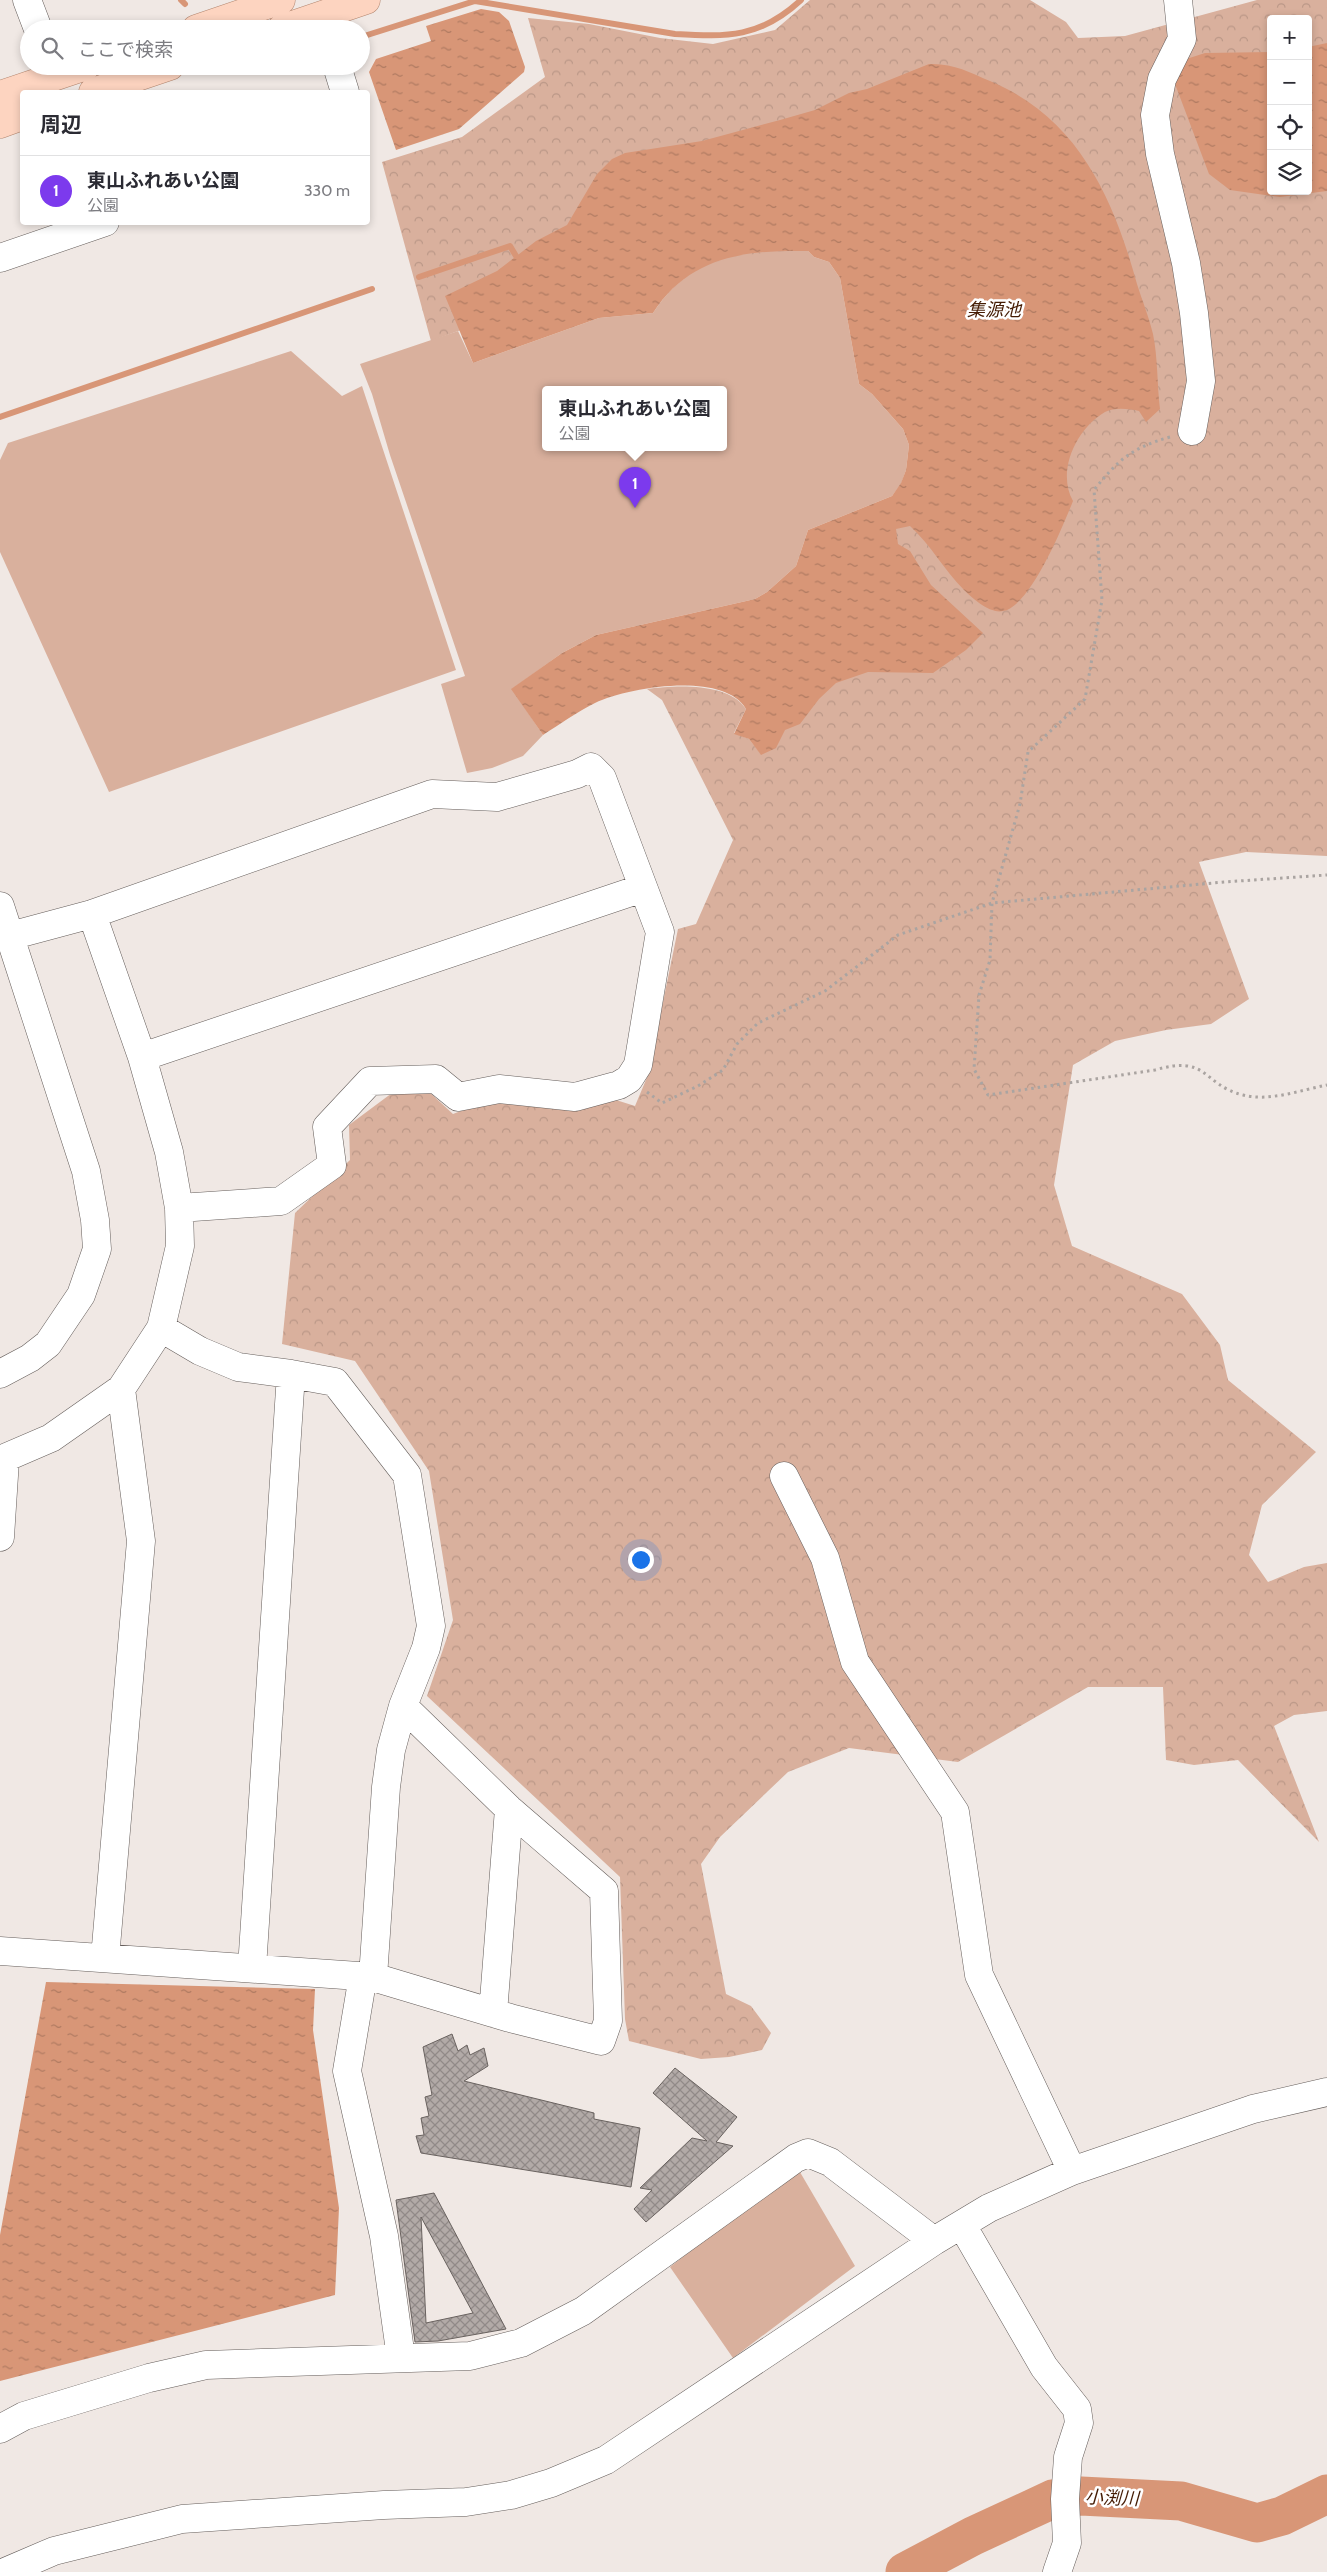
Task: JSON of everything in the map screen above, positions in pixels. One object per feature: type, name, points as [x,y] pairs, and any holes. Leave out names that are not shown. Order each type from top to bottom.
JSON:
[{"type":"main road","points":[[222,20],[281,0]]},
{"type":"main road","points":[[327,20],[366,0]]},
{"type":"main road","points":[[0,95],[43,75]]},
{"type":"main road","points":[[99,90],[143,75]]},
{"type":"main road","points":[[0,124],[20,117]]},
{"type":"street","points":[[27,0],[35,20]]},
{"type":"street","points":[[1178,0],[1182,39],[1162,79],[1155,115],[1160,154],[1186,262],[1194,313],[1200,381],[1192,431]]},
{"type":"street","points":[[340,75],[344,90]]},
{"type":"street","points":[[0,258],[96,225]]},
{"type":"street","points":[[10,936],[92,914],[432,794],[497,797],[577,774],[591,767],[602,778],[660,932],[638,1065],[629,1079],[619,1085],[575,1097],[499,1089],[458,1096],[436,1078],[370,1081],[327,1127],[332,1165],[281,1201],[179,1208]]},
{"type":"street","points":[[142,1057],[643,888]]},
{"type":"street","points":[[0,906],[86,1172],[95,1220],[97,1249],[81,1295],[48,1344],[30,1358],[0,1374]]},
{"type":"street","points":[[0,1537],[2,1460],[51,1438],[121,1389],[161,1328],[180,1246],[179,1208],[169,1152],[142,1057],[92,914]]},
{"type":"street","points":[[161,1328],[200,1351],[238,1367],[335,1382],[406,1475],[431,1626],[426,1648],[403,1706],[391,1750],[368,1976],[347,2071],[384,2236],[401,2358]]},
{"type":"street","points":[[252,1968],[291,1374]]},
{"type":"street","points":[[105,1958],[141,1541],[121,1389]]},
{"type":"street","points":[[784,1476],[825,1558],[855,1662],[955,1812],[979,1975],[1072,2171]]},
{"type":"street","points":[[0,1951],[368,1976],[493,2013],[601,2041],[608,2021],[604,1891],[509,1809],[403,1706]]},
{"type":"street","points":[[493,2013],[509,1809]]},
{"type":"street","points":[[5,2572],[54,2551],[182,2519],[384,2505],[466,2502],[512,2495],[551,2483],[606,2460],[934,2241],[989,2208],[1072,2171],[1253,2109],[1327,2092]]},
{"type":"street","points":[[0,2429],[24,2416],[149,2378],[206,2365],[470,2356],[521,2343],[576,2315],[796,2158],[808,2153],[830,2162],[934,2241]]},
{"type":"street","points":[[962,2225],[1044,2367],[1077,2409],[1079,2423],[1068,2457],[1066,2498],[1067,2543],[1057,2572]]},
{"type":"path","points":[[1192,431],[1152,442],[1118,461],[1094,490],[1102,600],[1085,700],[1028,752],[1020,804],[992,903],[990,960],[979,995],[974,1069],[988,1096],[1155,1070],[1174,1064],[1199,1068],[1220,1084],[1241,1095],[1260,1098],[1327,1085]]},
{"type":"path","points":[[629,1079],[662,1104],[698,1086],[722,1070],[737,1044],[758,1023],[825,991],[898,935],[992,903],[1224,882],[1327,875]]},
{"type":"green space","points":[[810,0],[1030,0],[1066,22],[1078,38],[1125,36],[1257,0],[1327,0],[1327,856],[1246,852],[1199,862],[1249,999],[1211,1024],[1166,1030],[1115,1041],[1073,1065],[1054,1185],[1072,1246],[1182,1294],[1220,1345],[1228,1380],[1316,1452],[1262,1505],[1249,1555],[1268,1582],[1304,1567],[1327,1563],[1327,1711],[1294,1715],[1274,1726],[1319,1842],[1238,1760],[1194,1765],[1166,1760],[1163,1687],[1088,1687],[958,1762],[849,1748],[788,1772],[720,1837],[701,1864],[726,1994],[751,2006],[771,2033],[762,2050],[729,2057],[701,2059],[629,2041],[625,2019],[620,1877],[427,1696],[453,1620],[429,1471],[355,1361],[282,1344],[295,1213],[350,1160],[349,1125],[392,1093],[427,1090],[453,1114],[500,1096],[616,1100],[635,1106],[648,1075],[678,929],[696,924],[733,840],[662,700],[647,689],[686,686],[701,687],[727,694],[738,700],[746,709],[734,733],[749,739],[761,754],[931,460],[888,232],[458,331],[431,341],[382,162],[462,137],[545,77],[528,18],[589,24],[660,38],[713,44],[775,30]]},
{"type":"green space","points":[[808,251],[814,257],[829,262],[840,278],[859,384],[872,394],[903,429],[909,445],[906,470],[901,484],[892,496],[808,530],[796,566],[767,592],[755,599],[596,635],[562,653],[512,689],[543,735],[523,756],[492,768],[467,773],[441,684],[465,676],[390,455],[372,394],[360,364],[458,331],[473,363],[599,318],[653,313],[680,282],[694,272],[710,264],[745,255]]},
{"type":"green space","points":[[291,351],[342,396],[362,386],[456,670],[109,792],[0,552],[0,460],[8,443]]},
{"type":"green space","points":[[797,2167],[855,2266],[733,2358],[670,2267]]},
{"type":"water","points":[[481,9],[499,12],[509,21],[525,67],[524,72],[459,129],[396,150],[370,70],[376,59],[431,41],[426,26]]},
{"type":"water","points":[[1327,43],[1327,191],[1312,193],[1312,60],[1312,46]]},
{"type":"water","points":[[1267,52],[1267,195],[1296,195],[1280,197],[1230,190],[1209,174],[1175,84],[1177,62],[1205,53]]},
{"type":"water","name":"集源池","points":[[929,64],[946,65],[961,69],[1021,97],[1047,116],[1069,139],[1088,164],[1103,191],[1116,221],[1150,321],[1156,352],[1160,409],[1146,422],[1139,411],[1109,410],[1095,419],[1086,428],[1072,451],[1068,464],[1068,489],[1073,501],[1054,546],[1024,596],[1013,606],[1003,611],[987,608],[968,594],[910,526],[896,529],[898,544],[910,551],[931,585],[983,633],[966,650],[933,673],[868,672],[836,683],[819,699],[800,724],[785,730],[776,748],[761,755],[749,739],[734,734],[746,709],[735,697],[718,690],[698,686],[652,688],[610,697],[595,703],[543,735],[511,689],[562,653],[596,635],[755,599],[767,592],[796,566],[808,530],[892,496],[901,483],[906,470],[909,445],[903,429],[872,394],[859,384],[840,278],[829,262],[814,257],[808,251],[762,252],[721,260],[702,268],[684,279],[668,294],[653,313],[599,318],[473,363],[445,296],[497,271],[536,241],[567,225],[597,174],[612,159],[625,153],[702,141],[815,110],[849,93],[867,89]]},
{"type":"water","points":[[46,1982],[315,1989],[313,2030],[339,2208],[335,2295],[0,2381],[0,2235]]},
{"type":"building","points":[[452,2034],[458,2051],[467,2045],[470,2055],[484,2048],[488,2066],[464,2081],[594,2113],[594,2119],[640,2128],[631,2187],[421,2153],[416,2136],[424,2135],[421,2118],[429,2116],[425,2097],[432,2095],[423,2047]]},
{"type":"building","points":[[675,2068],[737,2117],[716,2142],[733,2146],[646,2222],[634,2209],[652,2190],[640,2188],[692,2138],[707,2141],[653,2093]]},
{"type":"building","points":[[434,2193],[506,2329],[438,2341],[415,2342],[396,2200]],"holes":[[[421,2217],[473,2313],[426,2323]]]},
{"type":"waterway","points":[[181,0],[185,4]]},
{"type":"waterway","points":[[370,34],[475,1],[675,34],[727,35],[757,28],[771,22],[801,0]]},
{"type":"waterway","points":[[419,277],[510,246],[516,256]]},
{"type":"waterway","points":[[0,417],[372,289]]},
{"type":"waterway","name":"小渕川","points":[[905,2572],[973,2536],[1053,2499],[1081,2496],[1181,2501],[1257,2523],[1282,2516],[1327,2494]]},
{"type":"place","name":"東山ふれあい公園","points":[[635,508]]}]
